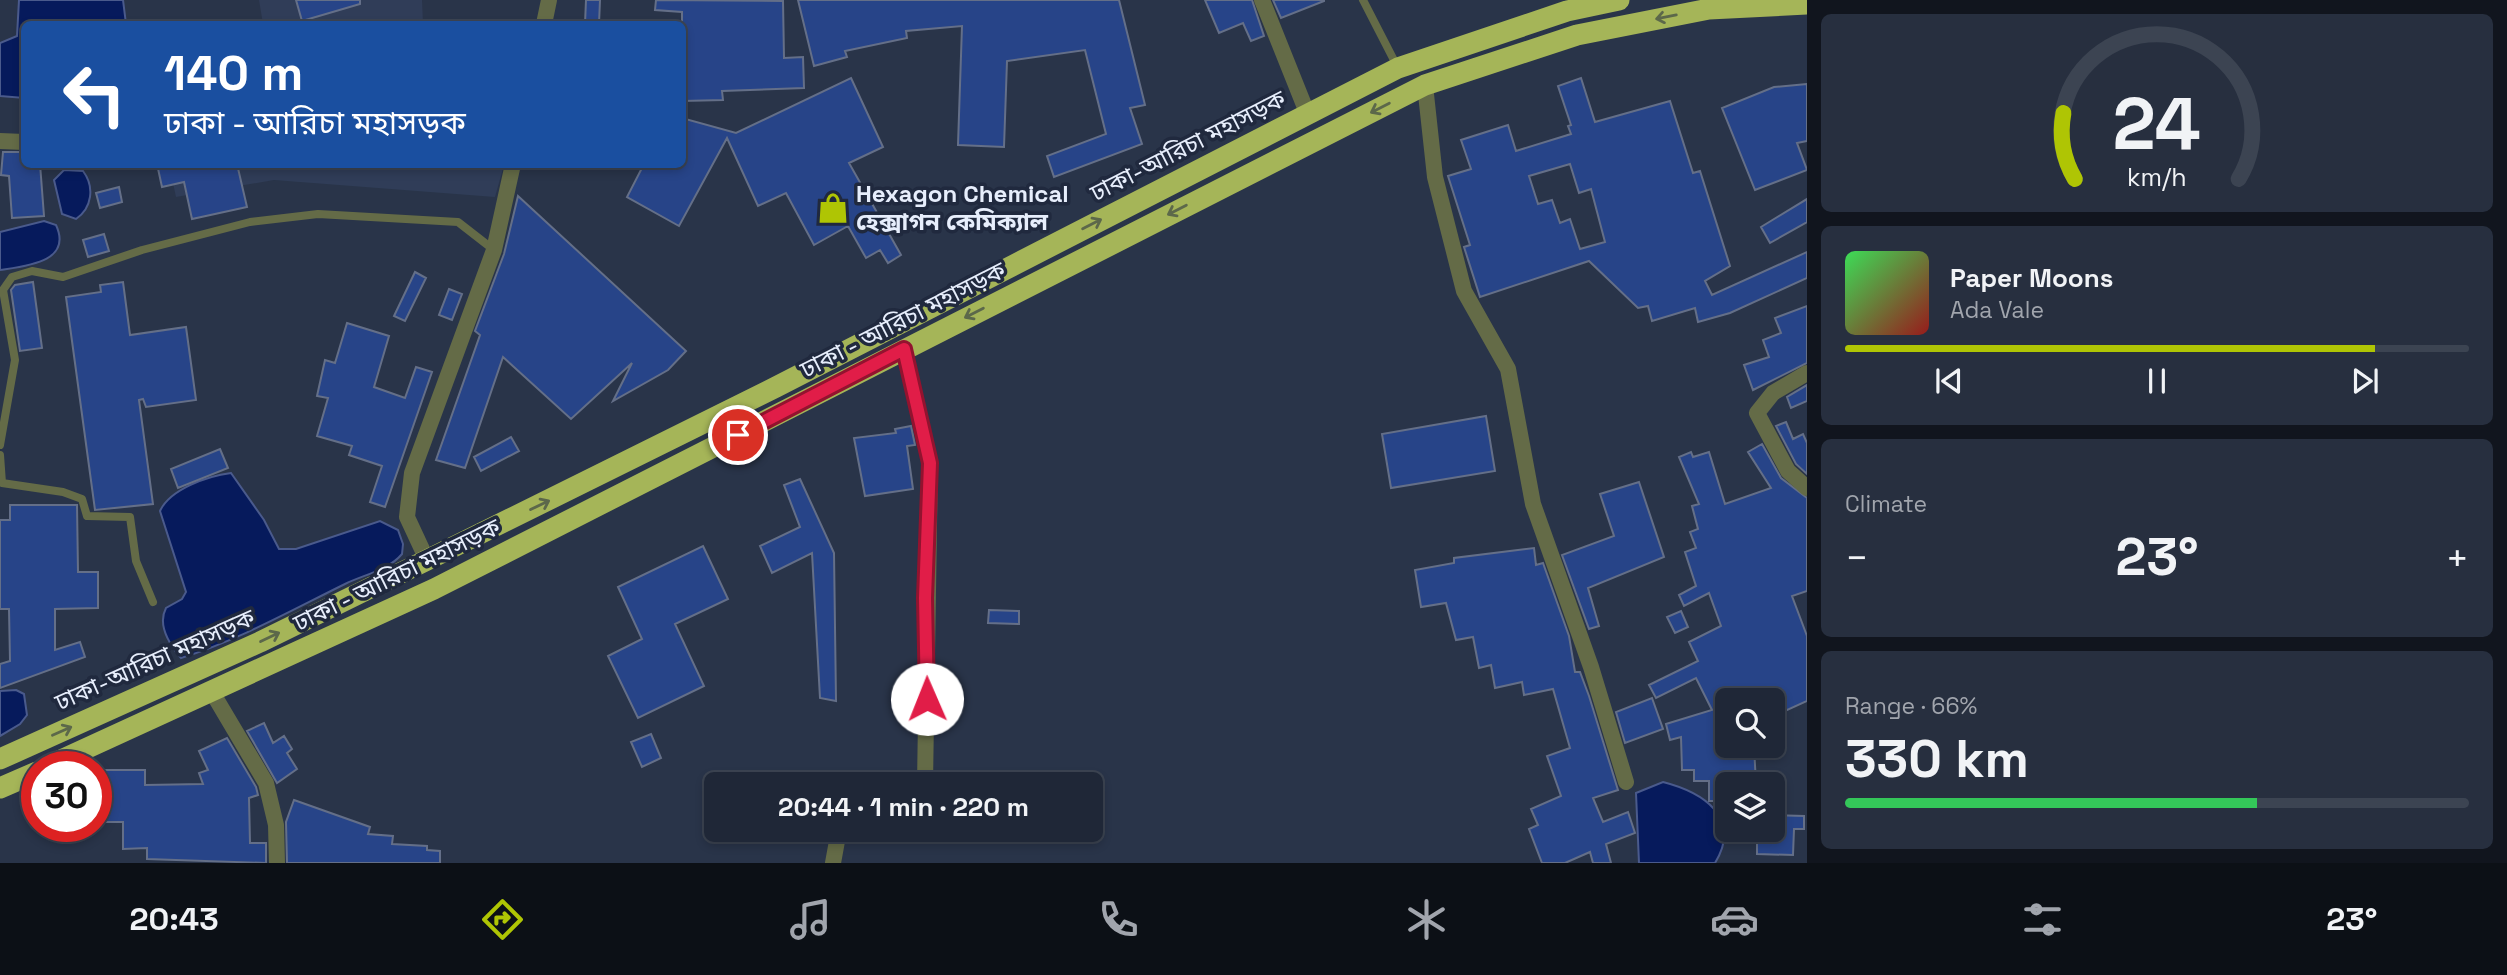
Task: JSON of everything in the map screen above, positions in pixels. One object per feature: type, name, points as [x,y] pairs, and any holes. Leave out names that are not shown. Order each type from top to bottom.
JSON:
[{"type":"highway","name":"ঢাকা-আরিচা মহাসড়ক","points":[[0,759],[260,642],[427,561],[776,387],[1398,68],[1567,11],[1619,0]]},
{"type":"highway","name":"ঢাকা - আরিচা মহাসড়ক","points":[[81,751],[434,589],[1425,85],[1577,35],[1709,9],[1807,4]]},
{"type":"highway","points":[[0,788],[21,779]]},
{"type":"street","points":[[545,21],[549,0]]},
{"type":"street","points":[[1262,0],[1308,114]]},
{"type":"street","points":[[1425,85],[1435,177],[1464,291],[1508,369],[1533,504],[1591,667],[1626,782]]},
{"type":"street","points":[[0,141],[21,142]]},
{"type":"street","points":[[427,561],[407,517],[412,473],[495,250],[512,168]]},
{"type":"street","points":[[904,349],[930,463],[925,598],[925,772]]},
{"type":"street","points":[[1807,373],[1773,393],[1757,413],[1788,471],[1807,488]]},
{"type":"street","points":[[212,692],[266,783],[276,825],[277,863]]},
{"type":"street","points":[[834,863],[837,842]]},
{"type":"lane","points":[[1363,0],[1398,68]]},
{"type":"lane","points":[[0,445],[15,360],[3,290],[12,277],[33,271],[63,278],[142,250],[250,222],[318,214],[458,222],[495,250]]},
{"type":"lane","points":[[0,455],[2,483],[63,492],[82,499],[87,516],[130,517],[136,561],[153,602]]},
{"type":"shaded area","points":[[19,0],[123,0],[126,21],[21,21],[21,98],[0,96],[0,43],[17,36]]},
{"type":"shaded area","points":[[259,0],[422,0],[423,21],[262,21]]},
{"type":"shaded area","points":[[170,168],[503,168],[495,197],[274,180],[176,197]]},
{"type":"shaded area","points":[[64,170],[83,171],[89,184],[90,197],[86,209],[76,219],[62,214],[54,180]]},
{"type":"shaded area","points":[[44,221],[56,225],[60,237],[53,254],[34,264],[0,270],[0,232]]},
{"type":"shaded area","points":[[231,473],[264,520],[279,549],[296,549],[380,521],[398,530],[403,544],[402,554],[383,568],[264,624],[181,658],[169,641],[163,621],[166,608],[182,599],[186,592],[160,511],[172,496],[181,490],[212,477]]},
{"type":"shaded area","points":[[16,690],[24,694],[27,715],[20,724],[0,736],[0,691]]},
{"type":"shaded area","points":[[1663,782],[1692,792],[1704,800],[1715,811],[1715,842],[1723,842],[1715,863],[1639,863],[1636,793]]},
{"type":"building","points":[[296,0],[360,0],[360,4],[302,21]]},
{"type":"building","points":[[586,0],[600,0],[599,21],[585,21]]},
{"type":"building","points":[[656,0],[783,1],[784,58],[803,57],[804,88],[722,91],[723,100],[686,101],[686,21],[682,21],[682,12],[655,10]]},
{"type":"building","points":[[798,0],[1119,0],[1145,105],[1130,108],[1142,144],[1054,177],[1047,156],[1106,134],[1085,50],[1007,61],[1004,147],[958,145],[962,26],[906,31],[907,38],[845,51],[847,57],[814,66]]},
{"type":"building","points":[[1205,0],[1252,0],[1264,36],[1251,41],[1243,23],[1219,33]]},
{"type":"building","points":[[1273,0],[1324,0],[1324,1],[1281,18]]},
{"type":"building","points":[[851,78],[883,147],[849,163],[901,255],[888,263],[880,250],[866,258],[848,226],[814,245],[786,193],[758,206],[727,138],[679,226],[627,197],[642,168],[686,168],[686,119],[736,133]]},
{"type":"building","points":[[1581,78],[1595,122],[1670,101],[1693,173],[1700,171],[1730,266],[1705,281],[1712,295],[1807,252],[1807,278],[1730,313],[1698,322],[1695,308],[1652,321],[1648,306],[1638,308],[1589,261],[1480,297],[1464,247],[1470,245],[1448,176],[1471,169],[1461,140],[1508,125],[1516,151],[1571,134],[1568,126],[1571,125],[1558,86]],"holes":[[[1570,164],[1579,193],[1591,189],[1605,242],[1580,249],[1570,219],[1560,223],[1552,200],[1538,204],[1529,176]]]},
{"type":"building","points":[[1807,84],[1807,141],[1797,143],[1807,170],[1755,190],[1722,108],[1774,87]]},
{"type":"building","points":[[3,152],[21,152],[21,168],[40,168],[44,216],[12,218],[9,176],[1,175]]},
{"type":"building","points":[[158,168],[238,168],[247,207],[192,219],[184,182],[162,187]]},
{"type":"building","points":[[119,187],[122,202],[100,208],[96,193]]},
{"type":"building","points":[[518,196],[686,351],[668,370],[613,401],[632,363],[571,419],[503,357],[465,468],[436,460],[480,335],[475,331],[504,254]]},
{"type":"building","points":[[1807,199],[1807,222],[1770,243],[1761,227]]},
{"type":"building","points":[[104,234],[109,251],[88,257],[83,240]]},
{"type":"building","points":[[415,272],[426,278],[405,321],[394,316]]},
{"type":"building","points":[[33,282],[42,348],[20,351],[11,290],[15,285]]},
{"type":"building","points":[[123,282],[130,335],[186,327],[196,400],[146,407],[143,399],[139,400],[153,504],[95,510],[66,297],[101,292],[100,285]]},
{"type":"building","points":[[449,289],[462,294],[452,320],[439,315]]},
{"type":"building","points":[[1807,306],[1807,363],[1753,390],[1744,365],[1769,357],[1763,340],[1781,333],[1775,318]]},
{"type":"building","points":[[347,323],[389,336],[374,387],[405,398],[416,367],[432,372],[385,507],[370,502],[382,466],[349,455],[352,446],[317,436],[328,398],[317,396],[325,360],[335,363]]},
{"type":"building","points":[[1807,385],[1807,401],[1791,408],[1787,397]]},
{"type":"building","points":[[1486,416],[1495,471],[1391,488],[1382,434]]},
{"type":"building","points":[[1786,422],[1793,439],[1803,434],[1807,443],[1807,474],[1796,464],[1776,426]]},
{"type":"building","points":[[911,426],[915,445],[907,446],[913,489],[865,496],[854,438],[896,433],[895,429]]},
{"type":"building","points":[[511,437],[519,451],[481,471],[474,457]]},
{"type":"building","points":[[1762,444],[1781,478],[1807,498],[1807,591],[1792,596],[1807,636],[1807,701],[1785,711],[1785,688],[1715,688],[1715,758],[1755,758],[1755,772],[1715,772],[1715,801],[1709,801],[1709,781],[1694,781],[1694,770],[1682,770],[1681,737],[1670,740],[1666,724],[1712,710],[1696,678],[1656,698],[1649,685],[1698,661],[1689,642],[1721,626],[1709,593],[1684,606],[1679,595],[1696,586],[1685,552],[1696,548],[1690,532],[1698,529],[1692,506],[1699,504],[1679,457],[1691,452],[1693,457],[1709,452],[1725,504],[1771,488],[1748,452]]},
{"type":"building","points":[[220,449],[228,468],[178,488],[171,469]]},
{"type":"building","points":[[800,479],[834,553],[836,701],[820,698],[812,553],[772,573],[760,546],[800,527],[784,485]]},
{"type":"building","points":[[1639,482],[1664,557],[1588,588],[1599,626],[1589,629],[1562,555],[1614,536],[1600,494]]},
{"type":"building","points":[[10,505],[77,505],[78,572],[98,572],[98,608],[55,609],[55,650],[80,642],[85,657],[0,688],[0,664],[10,661],[9,609],[0,609],[0,520],[10,520]]},
{"type":"building","points":[[703,546],[728,599],[675,624],[704,686],[638,718],[608,656],[642,639],[618,587]]},
{"type":"building","points":[[1534,548],[1536,565],[1543,563],[1569,636],[1575,672],[1580,672],[1589,696],[1618,790],[1593,798],[1603,822],[1628,812],[1635,833],[1606,844],[1611,863],[1593,863],[1590,852],[1565,863],[1542,863],[1529,829],[1538,825],[1531,809],[1561,796],[1547,756],[1570,748],[1553,689],[1524,695],[1522,682],[1495,688],[1491,665],[1479,668],[1473,637],[1456,640],[1446,603],[1421,607],[1415,570],[1454,563],[1454,558]]},
{"type":"building","points":[[989,610],[1019,611],[1019,624],[988,623]]},
{"type":"building","points":[[1681,611],[1688,627],[1675,633],[1667,617]]},
{"type":"building","points":[[1652,698],[1663,729],[1625,743],[1616,712]]},
{"type":"building","points":[[264,723],[273,743],[284,736],[292,749],[287,753],[297,769],[277,783],[247,731]]},
{"type":"building","points":[[651,734],[661,758],[642,767],[631,742]]},
{"type":"building","points":[[227,738],[256,787],[258,795],[249,798],[250,843],[266,843],[266,863],[147,859],[147,848],[123,849],[123,822],[112,822],[112,770],[145,770],[145,785],[203,784],[199,773],[208,770],[199,751]]},
{"type":"building","points":[[294,800],[370,827],[368,834],[393,836],[392,844],[427,846],[427,850],[440,851],[440,863],[287,863],[286,822]]},
{"type":"building","points":[[1785,815],[1804,816],[1804,829],[1794,829],[1793,855],[1757,854],[1757,842],[1785,842]]},
{"type":"place","name":"Hexagon Chemical হেক্সাগন কেমিক্যাল","points":[[833,208]]},
{"type":"route","points":[[738,435],[904,349],[930,463],[925,598],[927,699]]}]
